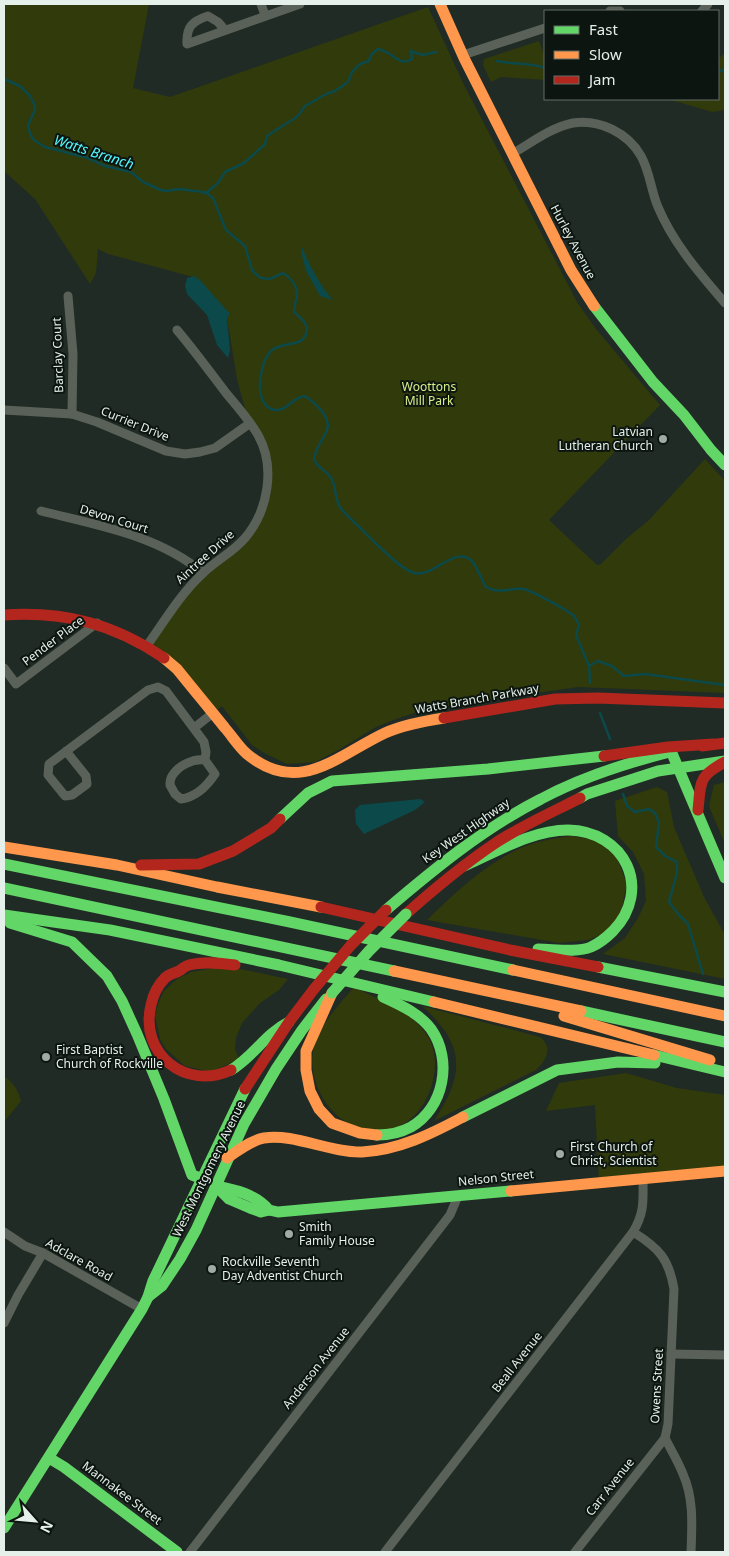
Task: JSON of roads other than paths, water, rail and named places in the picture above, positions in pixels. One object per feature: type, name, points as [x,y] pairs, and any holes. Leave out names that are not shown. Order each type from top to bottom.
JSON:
[{"type":"main road","name":"Hurley Avenue","points":[[440,4],[512,154],[571,270],[592,304],[655,384],[684,415],[725,465]]},
{"type":"main road","name":"Watts Branch Parkway","points":[[4,616],[23,613],[46,613],[68,616],[129,636],[177,668],[246,753],[263,766],[279,771],[299,773],[325,766],[386,733],[423,721],[536,702],[598,698],[725,703]]},
{"type":"main road","points":[[117,865],[199,864],[227,853],[271,828],[308,793],[332,781],[488,769],[613,756],[668,747],[725,743]]},
{"type":"main road","name":"Key West Highway","points":[[386,910],[433,870],[492,828],[523,809],[572,784],[628,763],[671,751],[713,744]]},
{"type":"main road","points":[[671,751],[725,878]]},
{"type":"main road","points":[[698,814],[699,786],[701,782],[710,770],[725,762]]},
{"type":"main road","name":"West Montgomery Avenue","points":[[148,1297],[162,1286],[192,1238],[227,1158],[244,1124],[276,1069],[307,1023],[332,992],[406,914],[464,866],[495,844],[587,794],[658,771],[725,762]]},
{"type":"main road","points":[[464,866],[535,835],[566,830],[580,830],[592,833],[609,842],[622,854],[631,877],[631,902],[627,915],[619,927],[610,935],[601,942],[587,948],[510,950]]},
{"type":"main road","points":[[4,847],[117,865],[317,906],[510,950],[725,992]]},
{"type":"main road","points":[[4,864],[290,922],[725,1016]]},
{"type":"main road","points":[[4,888],[725,1042]]},
{"type":"main road","name":"West Montgomery Avenue","points":[[4,1528],[142,1309],[153,1281],[245,1090],[289,1022],[314,989],[351,945],[386,910]]},
{"type":"main road","points":[[4,915],[110,930],[299,970],[725,1072]]},
{"type":"main road","points":[[4,921],[72,942],[107,976],[122,1001],[137,1034],[164,1099],[192,1175],[202,1179]]},
{"type":"main road","points":[[289,1022],[273,1031],[248,1058],[233,1069],[212,1076],[187,1074],[169,1065],[155,1046],[149,1027],[149,1010],[156,990],[166,977],[188,966],[218,963],[299,970]]},
{"type":"main road","points":[[332,992],[306,1050],[306,1077],[312,1096],[323,1114],[332,1123],[352,1132],[368,1136],[385,1136],[407,1129],[422,1120],[432,1108],[441,1088],[444,1072],[437,1038],[425,1020],[408,1008],[352,982]]},
{"type":"main road","points":[[455,983],[725,1064]]},
{"type":"main road","points":[[227,1158],[253,1142],[264,1138],[286,1138],[328,1148],[362,1152],[392,1148],[422,1138],[556,1070],[618,1062],[688,1064]]},
{"type":"main road","name":"Nelson Street","points":[[202,1179],[216,1186],[230,1199],[261,1212],[269,1210],[278,1212],[725,1170]]},
{"type":"main road","name":"Mannakee Street","points":[[48,1458],[64,1467],[177,1552]]},
{"type":"street","points":[[261,4],[265,15]]},
{"type":"street","points":[[225,30],[300,4]]},
{"type":"street","points":[[463,55],[544,28]]},
{"type":"street","points":[[512,154],[553,131],[573,123],[591,123],[604,126],[628,140],[640,155],[646,167],[658,207],[673,236],[700,275],[725,304]]},
{"type":"street","name":"Barclay Court","points":[[68,296],[73,354],[72,414]]},
{"type":"street","name":"Aintree Drive","points":[[146,647],[180,597],[202,573],[225,557],[240,543],[254,525],[266,496],[268,477],[267,458],[257,433],[178,330]]},
{"type":"street","name":"Currier Drive","points":[[4,410],[72,414],[97,422],[166,451],[185,454],[215,448],[249,424]]},
{"type":"street","name":"Devon Court","points":[[41,511],[138,537],[179,556],[202,573]]},
{"type":"street","name":"Pender Place","points":[[4,668],[16,684],[97,624]]},
{"type":"street","points":[[66,751],[86,776],[88,784],[65,796],[48,775],[49,764],[66,751],[148,690],[158,687],[166,691],[204,742],[205,760],[215,774],[206,787],[194,795],[181,799],[175,794],[170,785],[172,776],[182,766],[197,759],[205,760]]},
{"type":"street","points":[[194,728],[213,713]]},
{"type":"street","name":"Beall Avenue","points":[[386,1552],[633,1232],[643,1208],[643,1178]]},
{"type":"street","name":"Anderson Avenue","points":[[190,1552],[450,1215],[458,1196]]},
{"type":"street","name":"Adclare Road","points":[[4,1232],[24,1246],[43,1253],[142,1309]]},
{"type":"street","name":"Owens Street","points":[[633,1232],[658,1249],[671,1272],[674,1289],[668,1424],[665,1438],[684,1474],[691,1500],[691,1552]]},
{"type":"street","points":[[4,1323],[43,1253]]},
{"type":"street","points":[[671,1354],[725,1355]]},
{"type":"street","name":"Carr Avenue","points":[[575,1552],[665,1438]]},
{"type":"water","points":[[302,247],[315,275],[333,300],[320,296],[306,271],[301,252]]},
{"type":"water","points":[[194,276],[200,280],[230,314],[227,318],[230,350],[228,358],[217,345],[207,315],[187,294],[185,286],[187,278]]},
{"type":"water","points":[[420,799],[425,802],[415,810],[364,834],[356,824],[355,810],[360,805]]},
{"type":"waterway","points":[[206,193],[218,183],[225,172],[244,163],[265,144],[267,136],[297,117],[305,106],[335,91],[348,82],[352,72],[360,64],[369,61],[371,55],[378,49],[403,61],[412,59],[411,51],[422,55],[436,52]]},
{"type":"waterway","points":[[497,61],[544,68]]},
{"type":"waterway","points":[[719,72],[725,69]]},
{"type":"waterway","name":"Watts Branch","points":[[4,79],[20,86],[30,96],[35,110],[28,125],[30,134],[34,140],[45,147],[131,172],[143,182],[161,190],[179,189],[203,192],[213,198],[226,230],[245,246],[252,270],[261,278],[270,279],[283,273],[291,279],[296,287],[297,296],[294,312],[306,325],[307,333],[301,341],[275,348],[267,356],[261,373],[261,393],[263,401],[268,407],[275,410],[279,410],[305,396],[325,415],[328,425],[327,430],[314,459],[317,465],[331,478],[341,509],[400,565],[414,573],[429,571],[451,559],[464,557],[471,560],[486,587],[500,591],[524,589],[570,613],[579,625],[576,635],[589,666],[590,683]]},
{"type":"waterway","points":[[589,666],[598,661],[612,666],[624,676],[645,674],[725,685]]},
{"type":"waterway","points":[[600,713],[610,739]]},
{"type":"waterway","points":[[623,794],[627,806],[635,812],[649,809],[655,813],[659,823],[656,847],[665,856],[677,862],[677,873],[669,902],[688,924],[703,974]]},
{"type":"place","name":"Latvian Lutheran Church","points":[[663,439]]},
{"type":"place","name":"First Baptist Church of Rockville","points":[[46,1057]]},
{"type":"place","name":"First Church of Christ, Scientist","points":[[560,1154]]},
{"type":"place","name":"Smith Family House","points":[[289,1234]]},
{"type":"place","name":"Rockville Seventh Day Adventist Church","points":[[212,1269]]},
{"type":"park label","name":"Woottons Mill Park","points":[[429,394]]}]
